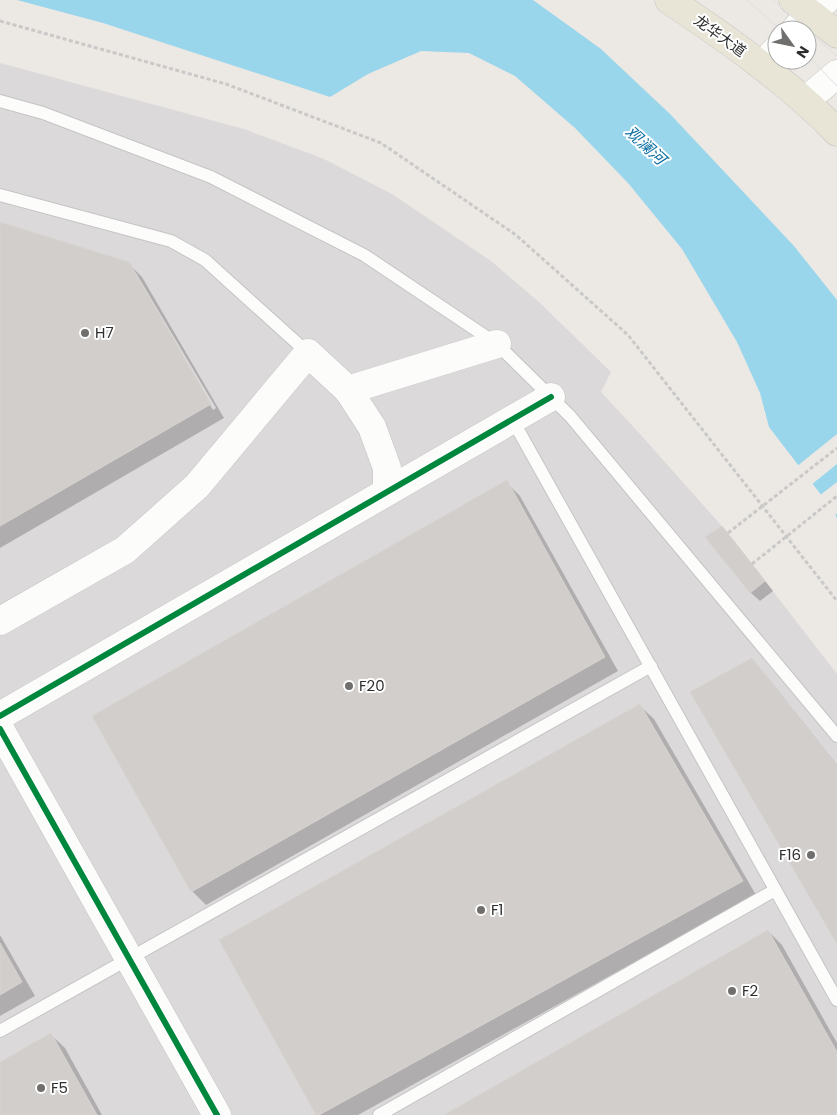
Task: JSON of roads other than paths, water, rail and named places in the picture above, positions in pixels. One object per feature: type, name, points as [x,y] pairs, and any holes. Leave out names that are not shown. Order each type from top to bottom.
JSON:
[{"type":"main road","name":"龙华大道","points":[[669,0],[715,31],[767,56]]},
{"type":"main road","points":[[806,11],[837,34]]},
{"type":"main road","name":"龙华大道","points":[[780,70],[805,101],[837,132]]},
{"type":"street","points":[[805,101],[837,74]]},
{"type":"street","points":[[348,390],[497,344]]},
{"type":"street","points":[[0,621],[125,550],[197,486],[308,353],[348,390],[372,427],[387,468],[387,491]]},
{"type":"street","points":[[0,716],[551,397]]},
{"type":"street","points":[[0,729],[217,1115]]},
{"type":"lane","points":[[0,101],[43,113],[211,177],[364,255],[497,344],[570,416],[837,736]]},
{"type":"lane","points":[[0,196],[170,241],[205,260],[308,353]]},
{"type":"lane","points":[[512,419],[837,1000]]},
{"type":"lane","points":[[0,1031],[650,666]]},
{"type":"lane","points":[[379,1115],[776,890]]},
{"type":"water","name":"观澜河","points":[[17,0],[533,0],[601,49],[670,114],[794,246],[837,300],[837,519],[835,513],[769,427],[760,393],[737,342],[682,249],[628,183],[575,128],[515,76],[469,53],[421,51],[368,74],[330,97],[103,23]]},
{"type":"tram line","points":[[747,0],[770,20]]},
{"type":"tram line","points":[[773,0],[837,56]]},
{"type":"tram line","points":[[817,65],[837,86]]},
{"type":"place","name":"H7","points":[[85,333]]},
{"type":"place","name":"F20","points":[[349,686]]},
{"type":"place","name":"F16","points":[[811,855]]},
{"type":"place","name":"F1","points":[[481,910]]},
{"type":"place","name":"F2","points":[[732,991]]},
{"type":"place","name":"F5","points":[[41,1088]]}]
